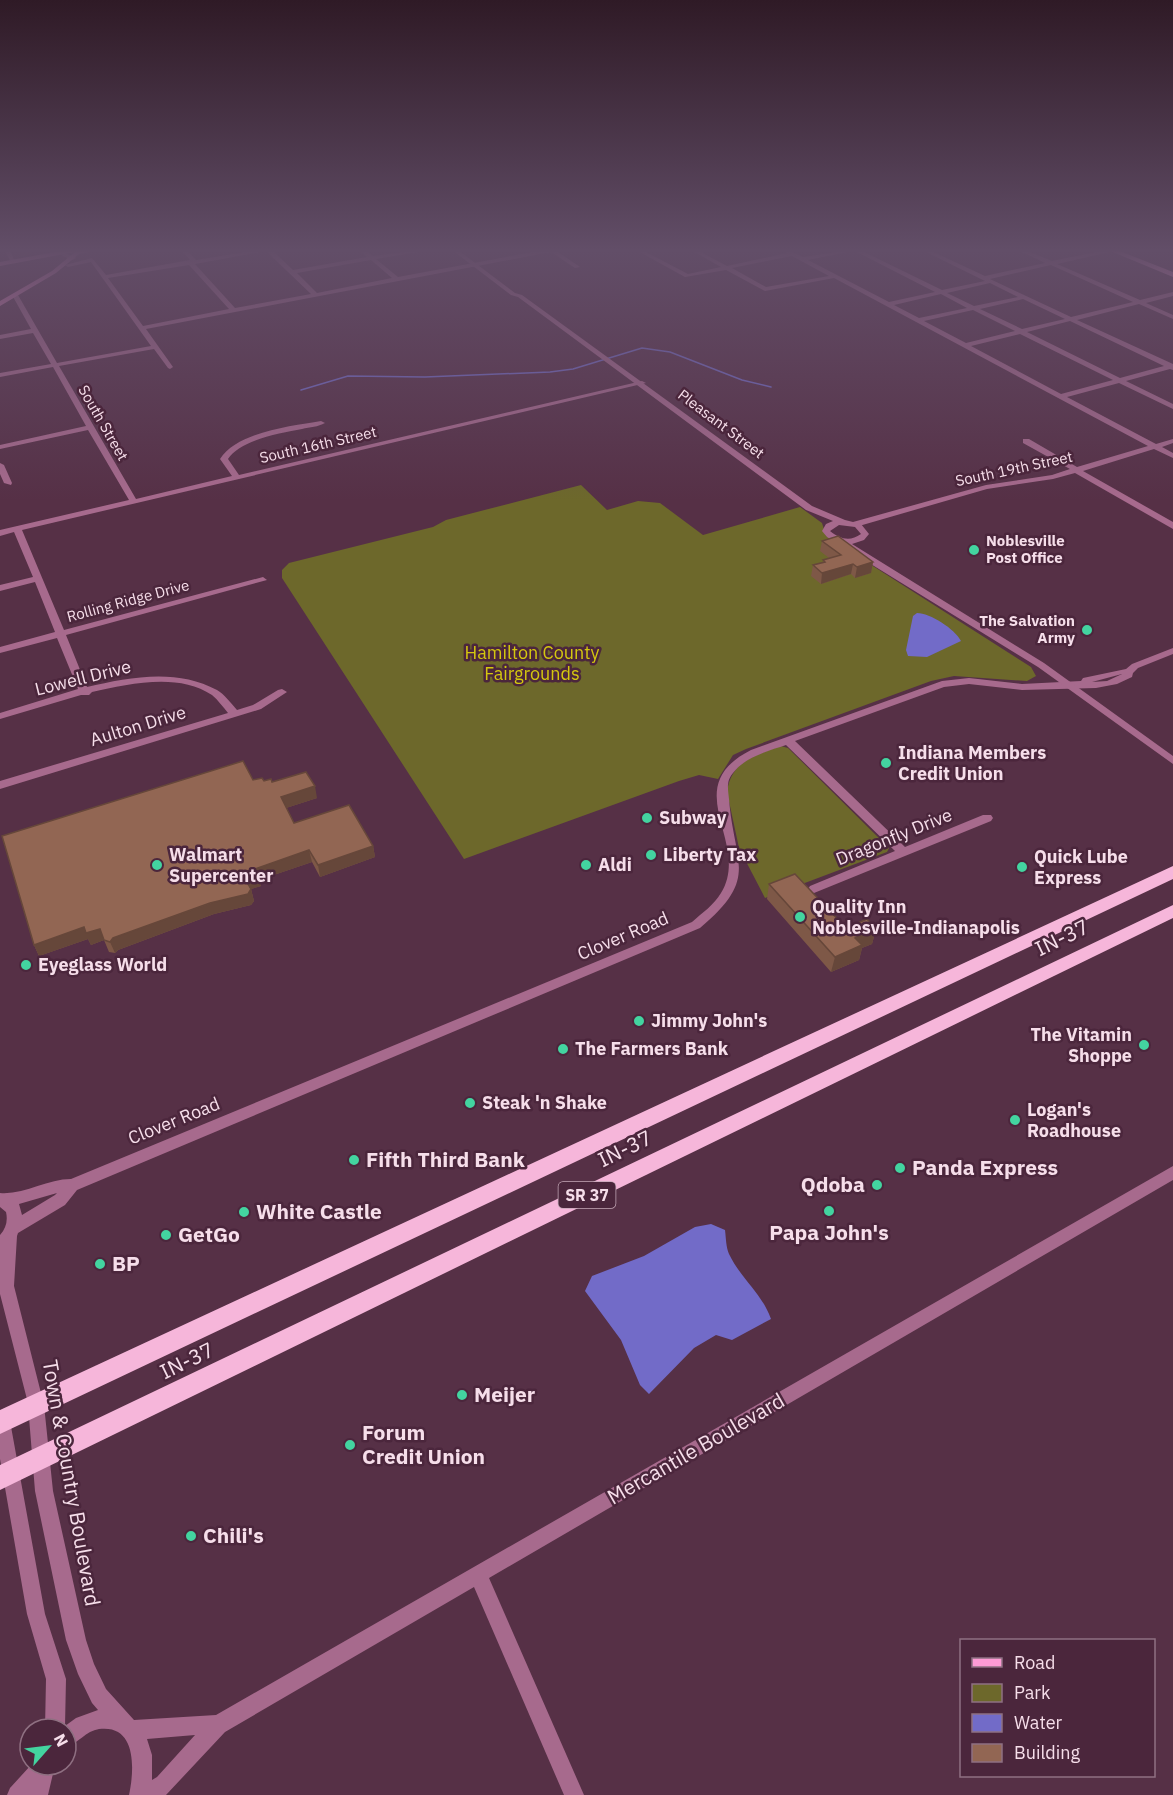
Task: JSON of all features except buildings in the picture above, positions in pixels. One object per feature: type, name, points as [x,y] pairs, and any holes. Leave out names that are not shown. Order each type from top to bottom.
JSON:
[{"type":"highway","name":"IN-37","points":[[1,1418],[36,1405],[1173,872]]},
{"type":"highway","name":"IN-37","points":[[6,1476],[1173,911]]},
{"type":"street","points":[[0,338],[21,334]]},
{"type":"street","name":"South Street","points":[[36,334],[133,501]]},
{"type":"street","points":[[146,334],[170,367]]},
{"type":"street","name":"Pleasant Street","points":[[573,334],[815,512],[829,526],[828,534],[842,541]]},
{"type":"street","points":[[946,334],[1173,456]]},
{"type":"street","points":[[967,345],[1014,334]]},
{"type":"street","points":[[1025,334],[1173,407]]},
{"type":"street","points":[[1102,334],[1172,367]]},
{"type":"street","points":[[0,375],[155,347]]},
{"type":"street","points":[[1062,396],[1172,367]]},
{"type":"street","name":"South 16th Street","points":[[0,533],[642,383]]},
{"type":"street","points":[[236,477],[224,459],[230,448],[281,431],[321,423]]},
{"type":"street","points":[[0,447],[90,427]]},
{"type":"street","points":[[1026,441],[1173,526]]},
{"type":"street","name":"South 19th Street","points":[[856,524],[986,487],[1032,481],[1076,470],[1173,441]]},
{"type":"street","points":[[0,465],[8,483]]},
{"type":"street","name":"Pleasant Street","points":[[815,512],[843,522]]},
{"type":"street","name":"South 19th Street","points":[[842,541],[863,535],[895,516],[896,513]]},
{"type":"street","points":[[829,526],[843,522],[856,524],[863,535],[866,548],[898,571],[898,574]]},
{"type":"street","points":[[17,529],[85,693]]},
{"type":"street","points":[[842,541],[892,573],[898,574],[1071,686],[1173,761]]},
{"type":"street","points":[[0,588],[37,579]]},
{"type":"street","name":"Rolling Ridge Drive","points":[[0,650],[263,580]]},
{"type":"street","name":"Clover Road","points":[[2,1199],[26,1197],[62,1184],[72,1185],[696,925],[714,911],[732,887],[735,872],[722,793],[723,778],[746,757],[942,684],[969,681],[1022,687],[1085,684],[1093,686],[1113,682],[1129,675],[1128,672],[1135,666],[1173,651]]},
{"type":"street","name":"Lowell Drive","points":[[0,716],[134,681],[185,680],[219,694],[235,714]]},
{"type":"street","name":"Aulton Drive","points":[[0,784],[257,707],[282,692]]},
{"type":"street","points":[[787,740],[903,852]]},
{"type":"street","name":"Dragonfly Drive","points":[[814,889],[987,818]]},
{"type":"street","name":"Mercantile Boulevard","points":[[148,1795],[164,1784],[218,1725],[1173,1172]]},
{"type":"street","name":"Clover Road","points":[[8,1236],[60,1200],[72,1185]]},
{"type":"street","name":"Town & Country Boulevard","points":[[2,1199],[13,1208],[8,1236],[6,1286],[36,1405],[44,1491],[76,1640],[85,1667],[99,1696],[141,1744],[145,1762],[139,1795]]},
{"type":"street","points":[[1,1418],[6,1476],[36,1614],[56,1679],[55,1717]]},
{"type":"street","points":[[478,1576],[574,1795]]},
{"type":"street","name":"Mercantile Boulevard","points":[[78,1729],[100,1720],[114,1721],[129,1728],[162,1730],[195,1724],[218,1725]]},
{"type":"street","points":[[17,1795],[34,1777]]},
{"type":"street","points":[[38,1795],[42,1777]]},
{"type":"green space","name":"Hamilton County Fairgrounds","points":[[581,485],[607,510],[638,501],[660,503],[703,535],[800,507],[822,523],[826,536],[1031,667],[1036,676],[1027,681],[954,676],[931,681],[746,749],[733,755],[718,779],[699,775],[679,781],[464,859],[282,578],[282,570],[289,563],[433,527],[446,520]]},
{"type":"green space","points":[[781,746],[788,748],[889,848],[887,852],[765,898],[739,848],[727,792],[729,781],[739,766],[754,756]]},
{"type":"water","points":[[917,613],[942,623],[961,641],[927,657],[908,656],[906,650],[913,616]]},
{"type":"water","points":[[711,1224],[725,1230],[729,1254],[762,1301],[771,1319],[732,1340],[716,1335],[694,1348],[649,1394],[640,1385],[621,1340],[585,1291],[592,1276],[644,1256],[695,1227]]},
{"type":"waterway","points":[[301,390],[348,376],[425,377],[550,372],[573,369],[642,348],[670,352],[742,380],[771,387]]},
{"type":"place","name":"Noblesville Post Office","points":[[974,550]]},
{"type":"place","name":"The Salvation Army","points":[[1087,630]]},
{"type":"place","name":"Indiana Members Credit Union","points":[[886,763]]},
{"type":"place","name":"Subway","points":[[647,818]]},
{"type":"place","name":"Liberty Tax","points":[[651,855]]},
{"type":"place","name":"Walmart Supercenter","points":[[157,865]]},
{"type":"place","name":"Aldi","points":[[586,865]]},
{"type":"place","name":"Quick Lube Express","points":[[1022,867]]},
{"type":"place","name":"Quality Inn Noblesville-Indianapolis","points":[[800,917]]},
{"type":"place","name":"Eyeglass World","points":[[26,965]]},
{"type":"place","name":"Jimmy John's","points":[[639,1021]]},
{"type":"place","name":"The Vitamin Shoppe","points":[[1144,1045]]},
{"type":"place","name":"The Farmers Bank","points":[[563,1049]]},
{"type":"place","name":"Steak 'n Shake","points":[[470,1103]]},
{"type":"place","name":"Logan's Roadhouse","points":[[1015,1120]]},
{"type":"place","name":"Fifth Third Bank","points":[[354,1160]]},
{"type":"place","name":"Panda Express","points":[[900,1168]]},
{"type":"place","name":"Qdoba","points":[[877,1185]]},
{"type":"place","name":"Papa John's","points":[[829,1211]]},
{"type":"place","name":"White Castle","points":[[244,1212]]},
{"type":"place","name":"GetGo","points":[[166,1235]]},
{"type":"place","name":"BP","points":[[100,1264]]},
{"type":"place","name":"Meijer","points":[[462,1395]]},
{"type":"place","name":"Forum Credit Union","points":[[350,1445]]},
{"type":"place","name":"Chili's","points":[[191,1536]]}]
